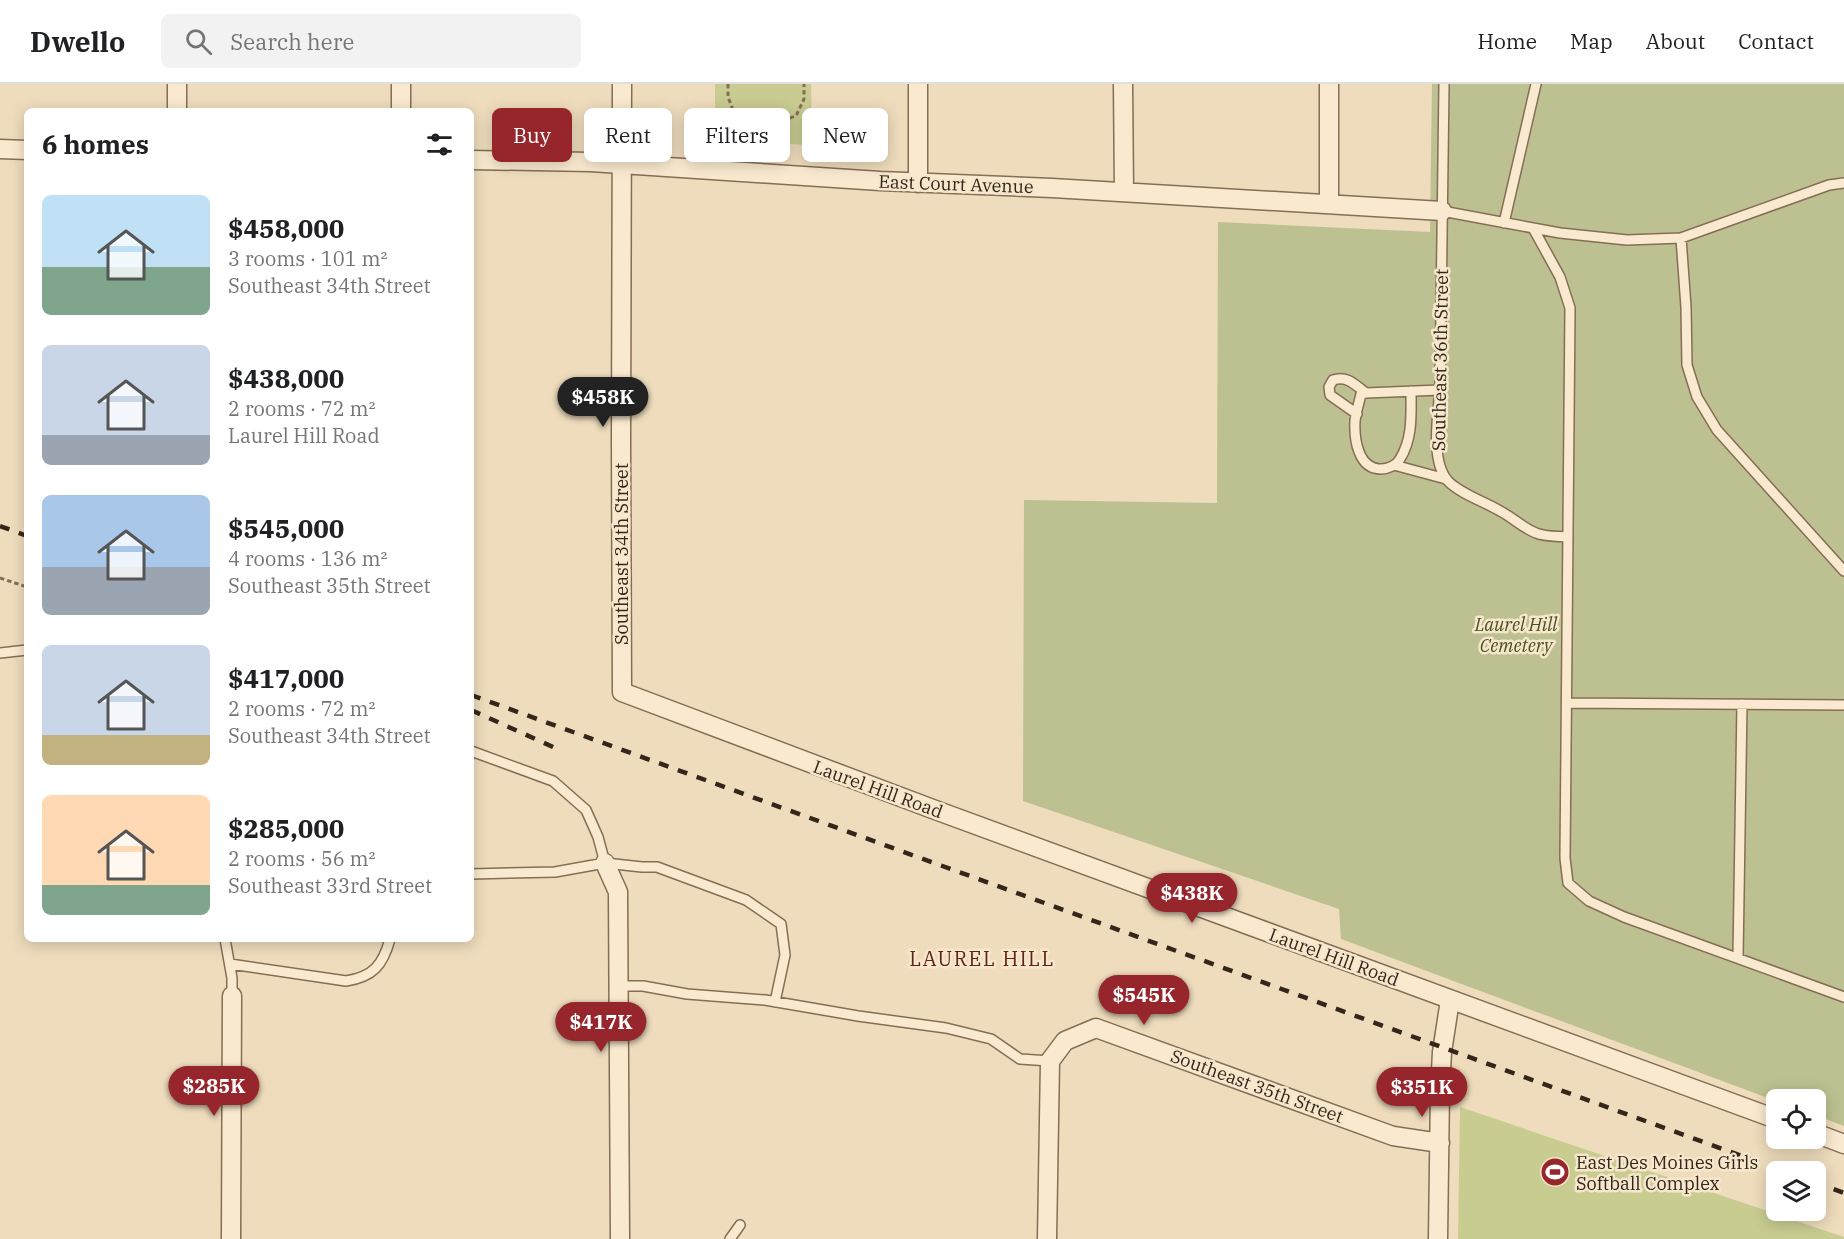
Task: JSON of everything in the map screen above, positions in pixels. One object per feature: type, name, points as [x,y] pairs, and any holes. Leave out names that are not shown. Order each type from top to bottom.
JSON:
[{"type":"street","points":[[177,84],[177,108]]},
{"type":"street","points":[[401,84],[401,108]]},
{"type":"street","name":"Southeast 34th Street","points":[[622,84],[622,692]]},
{"type":"street","points":[[918,84],[918,183]]},
{"type":"street","points":[[1123,84],[1124,192]]},
{"type":"street","points":[[1329,84],[1329,204]]},
{"type":"street","points":[[0,149],[24,150]]},
{"type":"street","name":"East Court Avenue","points":[[474,160],[622,164],[918,183],[1124,192],[1442,211]]},
{"type":"street","name":"Laurel Hill Road","points":[[622,692],[927,807],[1766,1115]]},
{"type":"street","points":[[605,863],[618,892],[620,1239]]},
{"type":"street","points":[[231,1239],[232,996]]},
{"type":"street","points":[[1438,1239],[1440,1090],[1442,1052],[1450,1000]]},
{"type":"street","name":"Southeast 35th Street","points":[[1050,1061],[1065,1041],[1096,1028],[1394,1136],[1440,1143]]},
{"type":"street","points":[[1047,1239],[1050,1061]]},
{"type":"street","points":[[1826,1137],[1844,1144]]},
{"type":"lane","name":"Southeast 36th Street","points":[[1444,84],[1440,390],[1436,433],[1440,466],[1446,479]]},
{"type":"lane","points":[[1504,222],[1536,84]]},
{"type":"lane","points":[[1442,211],[1560,233],[1627,240],[1681,238],[1828,185],[1844,183]]},
{"type":"lane","points":[[1533,228],[1560,277],[1570,308],[1565,858],[1568,883],[1589,901],[1624,917],[1844,997]]},
{"type":"lane","points":[[1681,238],[1687,365],[1696,397],[1718,430],[1844,571]]},
{"type":"lane","points":[[1357,414],[1330,395],[1329,387],[1333,380],[1341,377],[1348,379],[1366,393]]},
{"type":"lane","points":[[1411,391],[1409,439],[1399,461],[1390,468],[1371,467],[1362,458],[1356,440],[1355,421],[1361,394],[1366,393],[1411,391],[1440,390]]},
{"type":"lane","points":[[1394,465],[1446,479],[1454,486],[1503,512],[1535,533],[1568,537]]},
{"type":"lane","points":[[0,653],[24,650]]},
{"type":"lane","points":[[1567,703],[1844,705]]},
{"type":"lane","points":[[1738,958],[1742,704]]},
{"type":"lane","points":[[474,752],[553,781],[586,810],[598,837],[605,863]]},
{"type":"lane","points":[[474,874],[555,872],[605,863],[657,867],[746,900],[781,924],[785,955],[775,1002]]},
{"type":"lane","points":[[226,942],[232,978],[232,996]]},
{"type":"lane","points":[[230,964],[346,981],[360,979],[375,970],[386,953],[389,942]]},
{"type":"lane","points":[[619,986],[643,986],[687,994],[775,1002],[946,1028],[991,1039],[1020,1059],[1050,1061]]},
{"type":"lane","points":[[730,1239],[741,1225]]},
{"type":"path","points":[[728,84],[728,97],[732,108]]},
{"type":"path","points":[[790,119],[796,117],[804,99],[804,84]]},
{"type":"path","points":[[742,172],[744,162]]},
{"type":"path","points":[[0,578],[24,585]]},
{"type":"green space","points":[[715,84],[811,84],[811,108],[802,108],[802,145],[790,144],[790,108],[715,108]]},
{"type":"green space","name":"Laurel Hill Cemetery","points":[[1432,84],[1844,84],[1844,1126],[1826,1119],[1826,1089],[1766,1089],[1766,1097],[1341,939],[1339,909],[1023,801],[1024,500],[1217,503],[1218,222],[1430,232]]},
{"type":"green space","name":"East Des Moines Girls Softball Complex","points":[[1460,1107],[1766,1211],[1766,1221],[1797,1221],[1844,1237],[1844,1239],[1458,1239]]},
{"type":"railway","points":[[0,526],[24,535]]},
{"type":"railway","points":[[474,696],[1766,1165]]},
{"type":"railway","points":[[474,711],[562,751]]},
{"type":"railway","points":[[1826,1186],[1844,1193]]},
{"type":"place","name":"East Des Moines Girls Softball Complex","points":[[1555,1172]]},
{"type":"district","name":"LAUREL HILL","points":[[982,958]]}]
